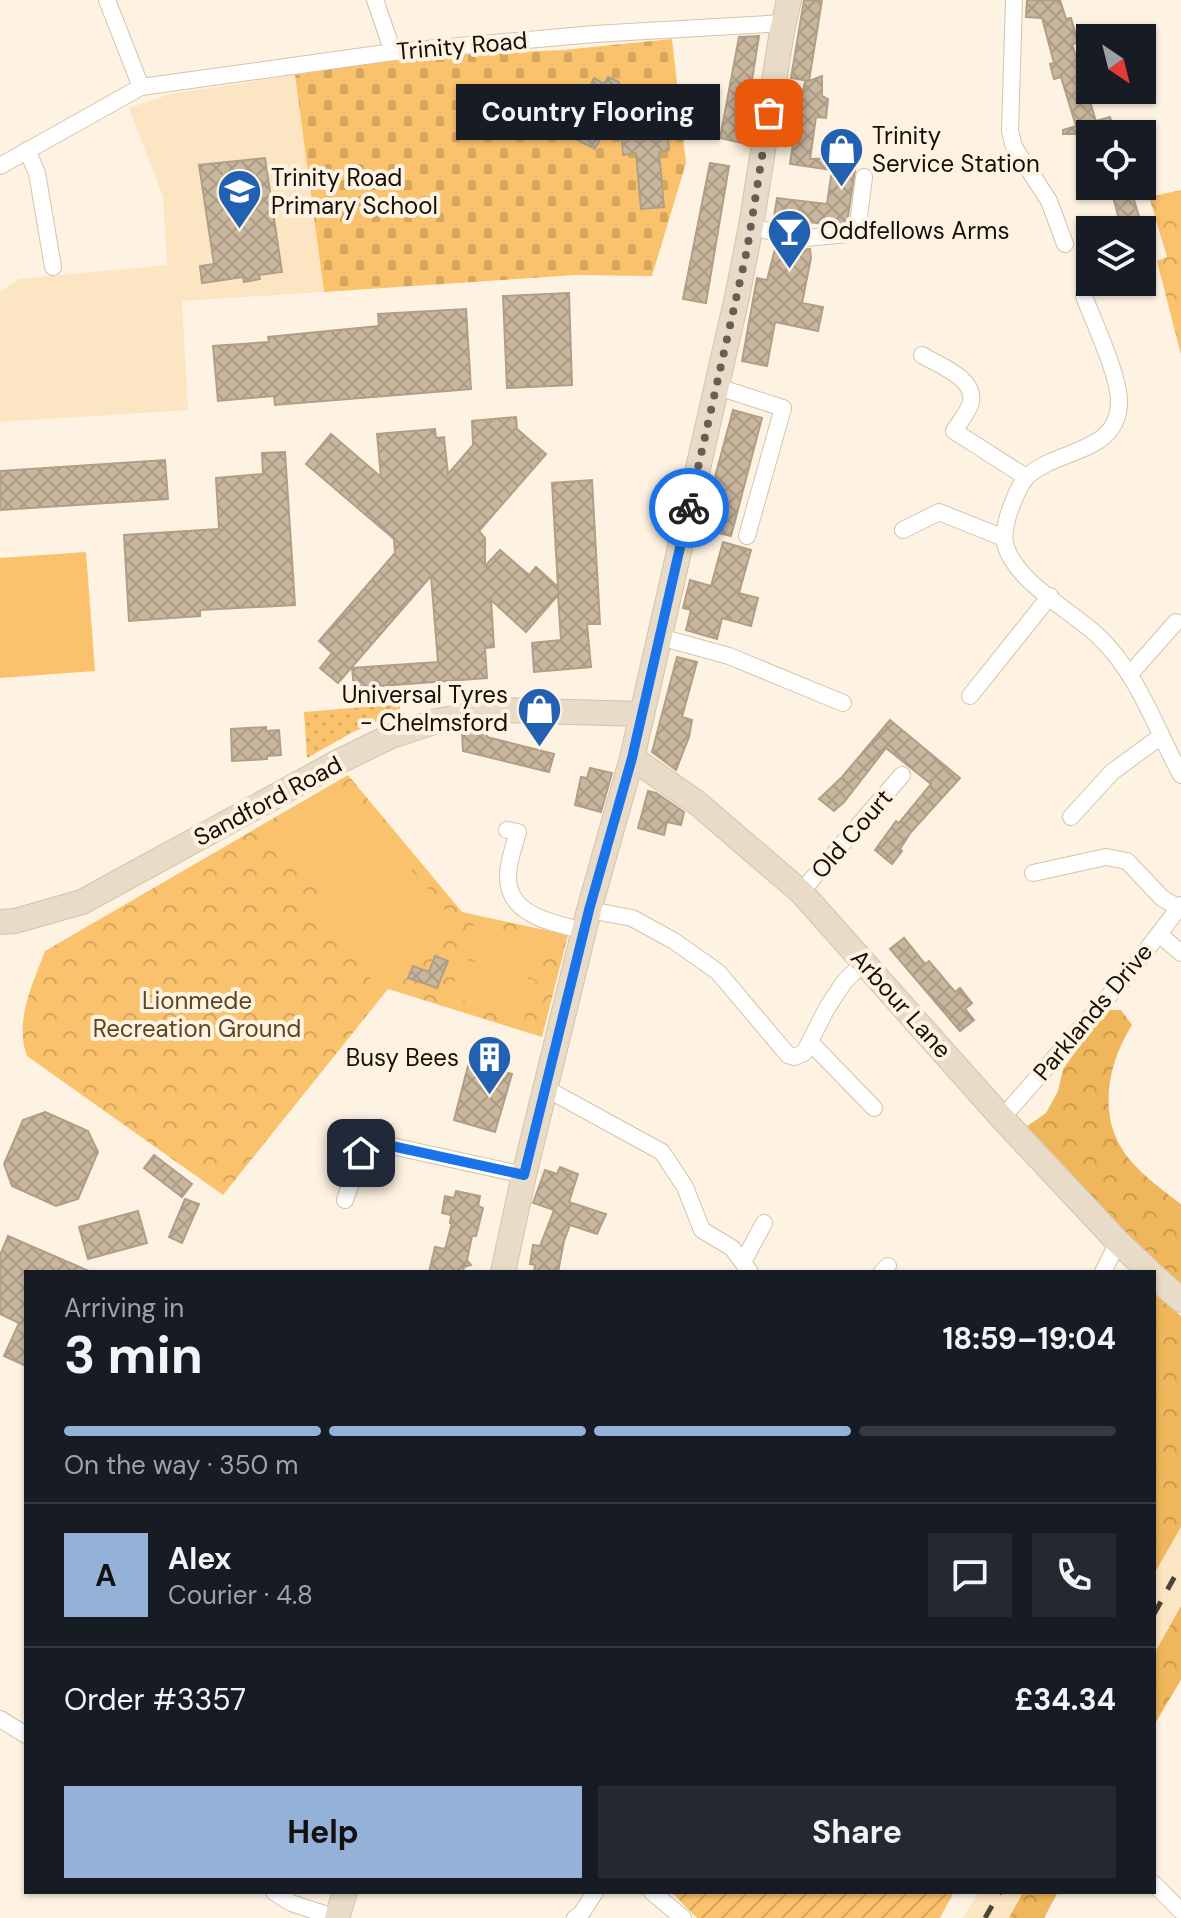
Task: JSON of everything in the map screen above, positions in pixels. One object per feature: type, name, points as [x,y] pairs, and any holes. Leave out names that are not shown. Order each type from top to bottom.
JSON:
[{"type":"street","points":[[0,166],[141,87],[107,0]]},
{"type":"street","points":[[375,0],[393,52]]},
{"type":"street","points":[[1014,0],[1010,131],[1014,147],[1049,201],[1065,244]]},
{"type":"street","points":[[503,1270],[545,1088],[632,758],[660,637],[751,226],[786,11]]},
{"type":"street","name":"Trinity Road","points":[[141,87],[393,52],[722,25],[786,11]]},
{"type":"street","points":[[27,150],[37,173],[53,267]]},
{"type":"street","points":[[751,226],[796,239],[857,233],[864,177]]},
{"type":"street","points":[[1084,296],[1117,385],[1118,413],[1113,427],[1090,447],[1039,468],[1026,477],[1008,515],[1004,538],[1008,554],[1017,569],[1098,636],[1130,674],[1181,775]]},
{"type":"street","points":[[922,355],[961,379],[969,389],[971,402],[954,431],[1026,477]]},
{"type":"street","points":[[715,386],[783,408],[747,536]]},
{"type":"street","points":[[903,530],[939,512],[1004,538]]},
{"type":"street","points":[[970,696],[1050,596]]},
{"type":"street","points":[[1130,674],[1176,622]]},
{"type":"street","points":[[660,637],[729,656],[843,703]]},
{"type":"street","name":"Sandford Road","points":[[0,922],[15,921],[82,902],[349,757],[389,737],[437,721],[498,710],[642,714]]},
{"type":"street","points":[[1071,817],[1112,772],[1142,747],[1160,737]]},
{"type":"street","name":"Arbour Lane","points":[[632,758],[696,802],[801,892],[1002,1118],[1148,1270]]},
{"type":"street","name":"Old Court","points":[[801,892],[902,775]]},
{"type":"street","points":[[507,830],[518,832],[508,876],[511,894],[520,908],[542,920],[632,918],[674,941],[718,972],[788,1055],[800,1056],[811,1043],[827,1008],[844,982],[864,962]]},
{"type":"street","points":[[1033,873],[1106,857],[1127,861],[1162,898],[1180,906]]},
{"type":"street","name":"Parklands Drive","points":[[1002,1118],[1128,974],[1180,906]]},
{"type":"street","points":[[1159,934],[1181,953]]},
{"type":"street","points":[[811,1043],[874,1108]]},
{"type":"street","points":[[545,1088],[662,1152],[685,1187],[702,1230],[732,1248],[746,1267]]},
{"type":"street","points":[[345,1200],[361,1153],[378,1143],[524,1175]]},
{"type":"street","points":[[746,1267],[764,1223]]},
{"type":"street","points":[[1104,1270],[1118,1242]]},
{"type":"street","name":"Arbour Lane","points":[[1156,1278],[1181,1300]]},
{"type":"street","points":[[0,1719],[24,1734]]},
{"type":"street","points":[[1156,1886],[1181,1911]]},
{"type":"street","points":[[277,1894],[291,1903],[337,1918],[344,1894]]},
{"type":"street","points":[[575,1918],[594,1894]]},
{"type":"street","points":[[654,1894],[683,1918]]},
{"type":"shaded area","name":"Trinity Road Primary School","points":[[295,75],[324,292],[182,301],[188,410],[0,422],[0,292],[19,279],[167,265],[163,197],[129,108],[170,94]]},
{"type":"shaded area","points":[[1181,1527],[1181,1606],[1156,1650],[1156,1571]]},
{"type":"shaded area","points":[[977,1894],[1022,1894],[1009,1918],[963,1918]]},
{"type":"green space","points":[[672,39],[686,163],[652,276],[575,275],[324,292],[295,75],[408,57],[563,50]]},
{"type":"green space","points":[[1181,190],[1181,355],[1157,261],[1167,257],[1150,200],[1156,200],[1156,195]]},
{"type":"green space","points":[[86,552],[95,671],[0,678],[0,558]]},
{"type":"green space","points":[[400,704],[400,711],[353,732],[307,758],[304,712]]},
{"type":"green space","name":"Lionmede Recreation Ground","points":[[348,775],[462,912],[568,935],[542,1037],[388,989],[223,1195],[27,1056],[23,1029],[27,1002],[45,951]]},
{"type":"green space","points":[[340,786],[383,839],[323,888],[280,836]]},
{"type":"green space","points":[[388,842],[454,920],[377,986],[310,908]]},
{"type":"green space","points":[[475,920],[549,945],[537,980],[464,955]]},
{"type":"green space","points":[[462,958],[536,981],[524,1020],[450,996]]},
{"type":"green space","points":[[1110,1010],[1121,1010],[1132,1025],[1112,1070],[1110,1119],[1127,1157],[1181,1204],[1181,1287],[1127,1238],[1026,1127],[1046,1113],[1058,1091],[1063,1069],[1099,1019]]},
{"type":"green space","points":[[1156,1294],[1181,1316],[1181,1527],[1156,1571]]},
{"type":"green space","points":[[1181,1606],[1181,1680],[1156,1722],[1156,1650]]},
{"type":"green space","points":[[673,1894],[953,1894],[940,1918],[697,1918]]},
{"type":"green space","points":[[1022,1894],[1057,1894],[1044,1918],[1009,1918]]},
{"type":"building","points":[[804,0],[822,0],[809,81],[791,78]]},
{"type":"building","points":[[1027,0],[1060,0],[1066,19],[1071,18],[1076,36],[1076,43],[1072,44],[1076,57],[1076,104],[1091,104],[1096,120],[1076,120],[1076,126],[1061,77],[1054,79],[1050,64],[1054,63],[1042,18],[1026,17]]},
{"type":"building","points":[[759,36],[742,143],[720,138],[739,37]]},
{"type":"building","points":[[822,76],[822,96],[828,99],[826,118],[816,117],[810,159],[857,157],[847,223],[830,225],[774,217],[777,198],[827,204],[832,170],[790,164],[805,82]]},
{"type":"building","points":[[608,77],[619,82],[615,90],[624,95],[595,149],[567,135],[594,78],[604,84]]},
{"type":"building","points":[[667,125],[669,150],[659,152],[664,207],[641,209],[636,153],[623,155],[621,129]]},
{"type":"building","points":[[1076,126],[1076,134],[1063,134],[1063,130]]},
{"type":"building","points":[[265,158],[282,272],[259,275],[260,279],[244,282],[243,277],[202,283],[200,266],[214,264],[199,165]]},
{"type":"building","points":[[710,163],[729,166],[706,303],[683,299]]},
{"type":"building","points":[[1114,200],[1134,200],[1139,216],[1118,216]]},
{"type":"building","points":[[776,245],[794,250],[810,249],[802,303],[823,307],[818,331],[775,322],[767,366],[742,361],[757,278],[767,280]]},
{"type":"building","points":[[569,293],[572,385],[507,388],[503,296]]},
{"type":"building","points":[[466,309],[471,389],[275,405],[274,396],[218,401],[213,346],[269,342],[268,337],[379,326],[378,314]]},
{"type":"building","points":[[733,410],[762,418],[731,536],[711,531],[718,505],[708,503]]},
{"type":"building","points":[[516,417],[517,429],[546,454],[479,531],[485,538],[485,566],[500,550],[529,575],[536,567],[558,587],[552,483],[592,480],[600,624],[587,624],[591,667],[534,672],[532,643],[561,640],[558,595],[526,632],[491,600],[494,647],[485,648],[487,678],[354,688],[352,668],[438,662],[431,576],[338,683],[320,668],[332,653],[319,641],[395,553],[394,539],[306,464],[331,434],[381,477],[377,434],[435,429],[436,438],[444,437],[448,474],[473,445],[472,421]]},
{"type":"building","points":[[285,452],[295,605],[200,610],[200,616],[129,621],[124,535],[219,529],[216,478],[263,474],[262,453]]},
{"type":"building","points":[[165,460],[168,499],[0,510],[0,471]]},
{"type":"building","points":[[723,542],[751,550],[739,593],[758,598],[751,626],[722,618],[717,639],[686,630],[691,610],[683,608],[690,580],[711,586]]},
{"type":"building","points":[[677,657],[697,662],[682,717],[692,720],[689,737],[676,770],[652,752]]},
{"type":"building","points":[[890,720],[960,778],[911,832],[892,864],[875,850],[896,821],[899,823],[931,784],[886,748],[834,811],[819,799],[842,777]]},
{"type":"building","points":[[266,727],[266,731],[279,730],[281,755],[232,761],[231,729]]},
{"type":"building","points":[[486,727],[487,737],[554,754],[549,772],[463,751],[462,732]]},
{"type":"building","points":[[590,768],[612,773],[601,812],[575,805],[581,777],[587,778]]},
{"type":"building","points":[[648,791],[684,812],[681,825],[667,822],[664,835],[638,828]]},
{"type":"building","points":[[904,938],[925,964],[929,961],[955,992],[960,988],[972,1003],[965,1009],[974,1020],[960,1031],[890,949]]},
{"type":"building","points":[[435,956],[448,961],[437,988],[408,978],[413,966],[429,972]]},
{"type":"building","name":"Busy Bees","points":[[469,1062],[512,1074],[495,1132],[454,1120]]},
{"type":"building","points":[[45,1112],[88,1131],[98,1152],[78,1199],[56,1206],[12,1186],[4,1164],[23,1120]]},
{"type":"building","points":[[154,1155],[192,1184],[182,1197],[144,1168]]},
{"type":"building","points":[[560,1167],[578,1174],[569,1202],[606,1214],[597,1234],[570,1225],[558,1270],[534,1270],[535,1265],[530,1264],[533,1245],[540,1246],[554,1210],[533,1203],[545,1170],[557,1174]]},
{"type":"building","points":[[456,1191],[480,1196],[478,1206],[483,1208],[467,1260],[471,1265],[463,1270],[429,1270],[435,1247],[445,1249],[452,1223],[451,1215],[442,1213],[445,1196],[454,1198]]},
{"type":"building","points":[[185,1199],[199,1204],[182,1243],[169,1237]]},
{"type":"building","points":[[138,1211],[147,1243],[88,1259],[79,1227]]},
{"type":"building","points":[[8,1236],[86,1270],[24,1270],[24,1365],[4,1356],[19,1323],[0,1314],[0,1255]]},
{"type":"railway","points":[[1156,1610],[1181,1565]]},
{"type":"railway","points":[[985,1918],[999,1894]]},
{"type":"way so far","points":[[689,508],[747,250],[769,113]]},
{"type":"place","name":"Country Flooring","points":[[769,113]]},
{"type":"place","name":"Trinity Service Station","points":[[841,189]]},
{"type":"place","name":"Trinity Road Primary School","points":[[240,231]]},
{"type":"place","name":"Oddfellows Arms","points":[[789,270]]},
{"type":"place","name":"Universal Tyres - Chelmsford","points":[[539,748]]},
{"type":"place","name":"Busy Bees","points":[[490,1097]]},
{"type":"route","points":[[361,1153],[378,1143],[524,1175],[589,910],[632,758],[689,508]]}]
